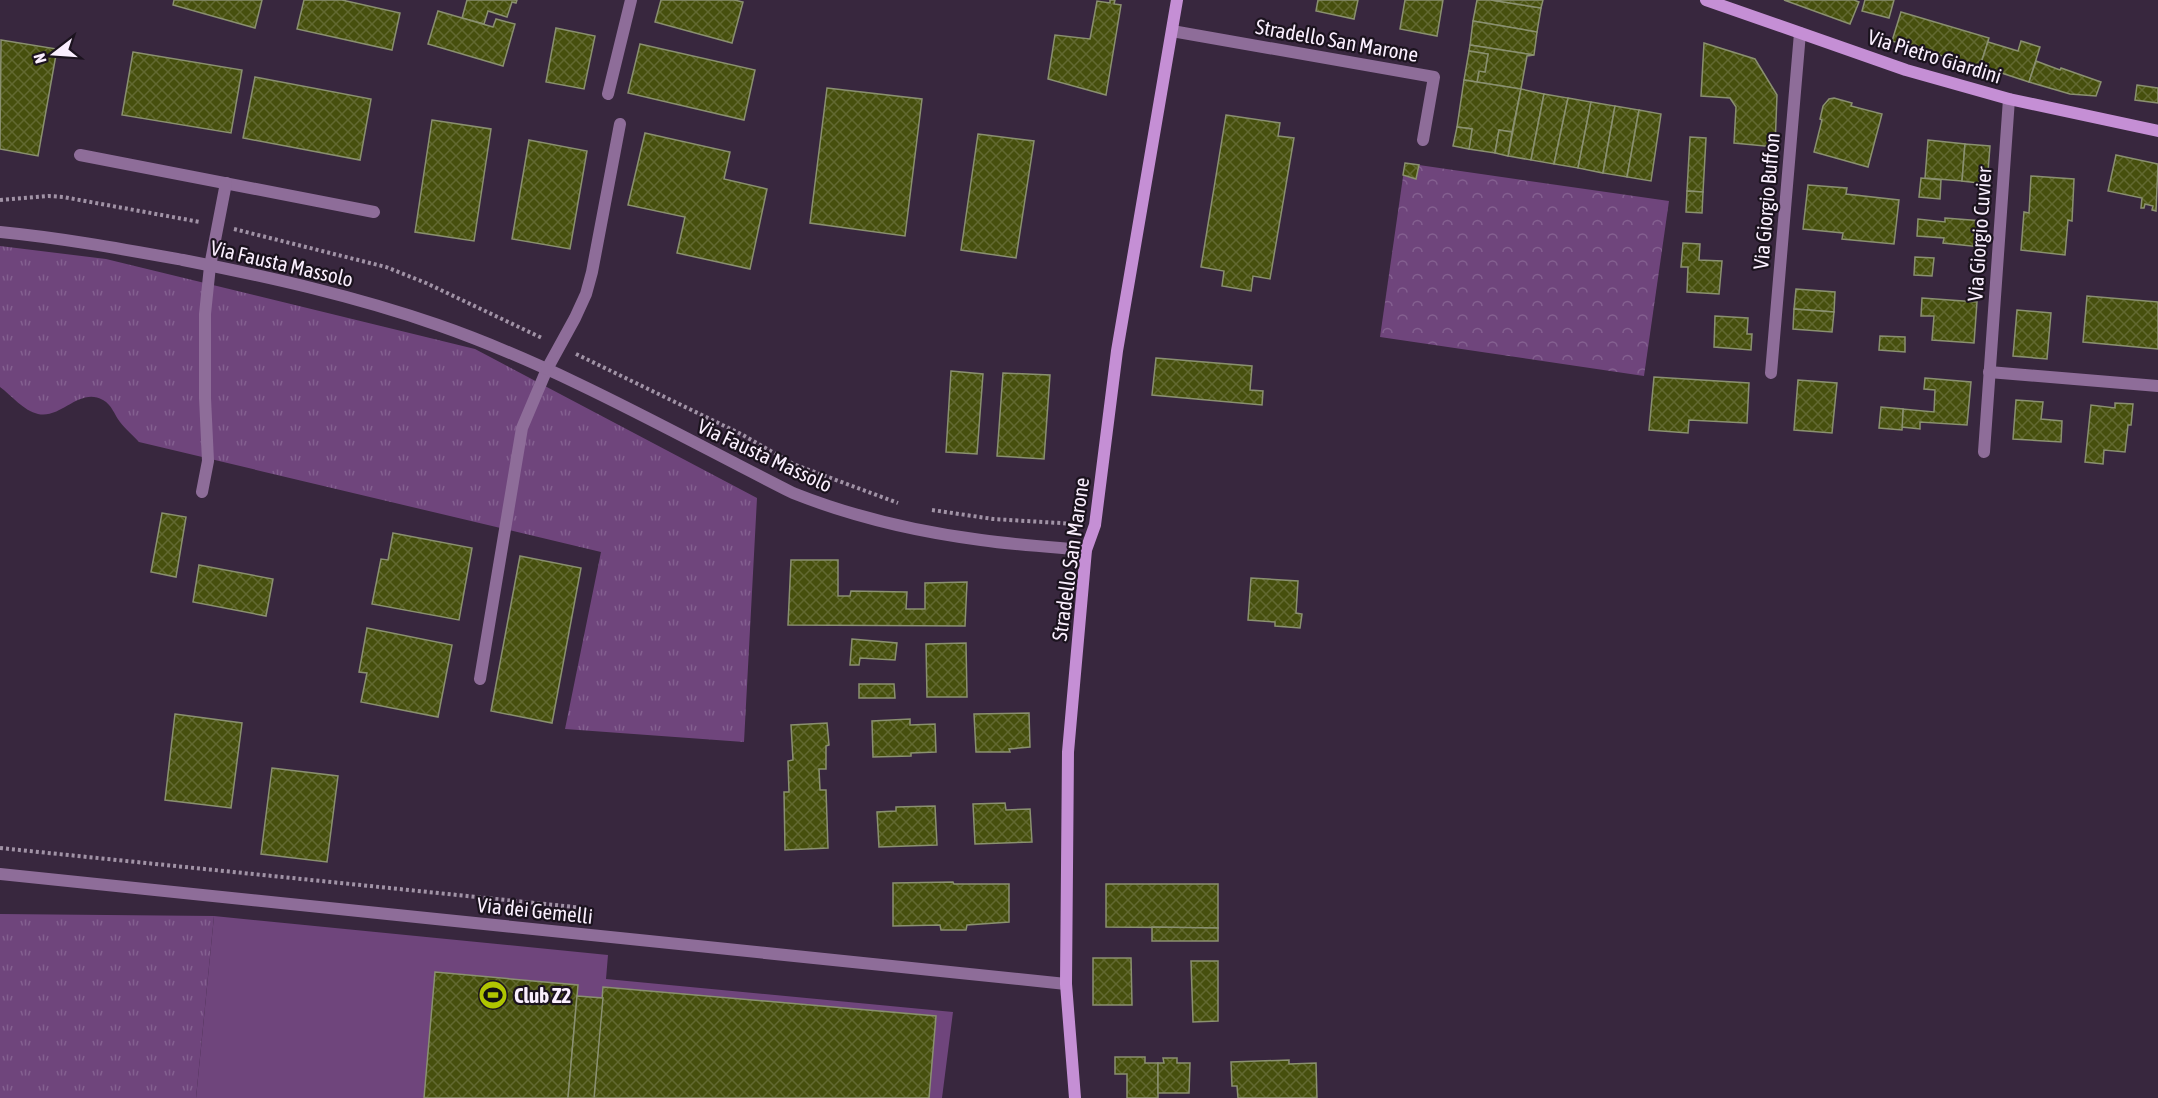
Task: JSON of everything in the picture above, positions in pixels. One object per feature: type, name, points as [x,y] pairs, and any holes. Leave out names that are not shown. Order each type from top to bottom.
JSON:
[{"type":"street","points":[[608,94],[631,0]]},
{"type":"street","name":"Stradello San Marone","points":[[1075,1098],[1066,984],[1068,752],[1086,550],[1095,525],[1117,351],[1177,0]]},
{"type":"street","name":"Via Pietro Giardini","points":[[1706,0],[1906,70],[2009,99],[2158,131]]},
{"type":"street","name":"Stradello San Marone","points":[[1172,31],[1434,77],[1423,140]]},
{"type":"street","name":"Via Giorgio Buffon","points":[[1771,373],[1800,33]]},
{"type":"street","name":"Via Giorgio Cuvier","points":[[1984,452],[2009,99]]},
{"type":"street","points":[[480,679],[522,428],[547,369],[575,318],[589,283],[620,124]]},
{"type":"street","points":[[80,155],[374,212]]},
{"type":"street","points":[[202,492],[208,461],[205,314],[210,266],[226,183]]},
{"type":"street","name":"Via Fausta Massolo","points":[[0,232],[58,237],[310,287],[427,322],[547,369],[793,493],[831,508],[980,540],[1086,550]]},
{"type":"street","points":[[1989,372],[2158,386]]},
{"type":"street","name":"Via dei Gemelli","points":[[0,874],[1066,984]]},
{"type":"path","points":[[0,848],[584,908],[580,934]]},
{"type":"green space","points":[[1405,163],[1669,201],[1644,376],[1380,337]]},
{"type":"green space","points":[[0,246],[106,259],[475,349],[757,498],[744,742],[565,729],[601,552],[139,442],[122,425],[109,404],[94,397],[86,397],[47,414],[38,414],[28,410],[0,387]]},
{"type":"green space","points":[[0,914],[214,916],[196,1098],[0,1098]]},
{"type":"green space","name":"Club Z2","points":[[214,916],[608,955],[606,979],[953,1012],[942,1098],[196,1098]]},
{"type":"building","points":[[174,0],[262,0],[255,28],[173,5]]},
{"type":"building","points":[[304,0],[342,0],[400,13],[392,50],[297,29]]},
{"type":"building","points":[[467,0],[517,0],[516,3],[512,2],[507,17],[488,11],[484,24],[462,18]]},
{"type":"building","points":[[661,0],[743,2],[732,43],[655,22]]},
{"type":"building","points":[[1110,0],[1115,0],[1114,4],[1121,5],[1106,95],[1048,79],[1055,35],[1090,39],[1097,1],[1110,3]]},
{"type":"building","points":[[1318,0],[1358,0],[1354,19],[1316,11]]},
{"type":"building","points":[[1405,0],[1443,0],[1437,36],[1400,29]]},
{"type":"building","points":[[1477,0],[1541,8],[1537,32],[1473,21]]},
{"type":"building","points":[[1491,0],[1543,0],[1541,8]]},
{"type":"building","points":[[1784,0],[1854,0],[1859,2],[1850,24]]},
{"type":"building","points":[[1865,0],[1894,0],[1889,18],[1862,11]]},
{"type":"building","points":[[438,11],[493,27],[496,19],[515,24],[503,66],[428,44]]},
{"type":"building","points":[[1901,12],[1989,38],[1980,67],[1892,41]]},
{"type":"building","points":[[1473,21],[1537,32],[1534,55],[1470,45]]},
{"type":"building","points":[[556,28],[595,36],[584,89],[546,82]]},
{"type":"building","points":[[1,40],[57,49],[38,156],[0,149]]},
{"type":"building","points":[[2021,41],[2040,47],[2029,82],[1980,66],[1988,42],[2018,51]]},
{"type":"building","points":[[1704,43],[1755,59],[1777,95],[1775,147],[1734,143],[1736,107],[1730,98],[1701,96]]},
{"type":"building","points":[[640,44],[755,70],[744,120],[628,93]]},
{"type":"building","points":[[1470,45],[1534,55],[1527,56],[1521,89],[1477,82],[1479,71],[1485,72],[1488,54],[1469,51]]},
{"type":"building","points":[[1469,51],[1488,54],[1485,72],[1479,71],[1477,82],[1464,80]]},
{"type":"building","points":[[133,52],[242,70],[231,133],[122,115]]},
{"type":"building","points":[[2036,61],[2101,82],[2096,96],[2070,94],[2029,82]]},
{"type":"building","points":[[255,77],[371,99],[360,160],[243,138]]},
{"type":"building","points":[[1464,80],[1521,89],[1512,132],[1499,130],[1495,153],[1469,149],[1472,129],[1457,127]]},
{"type":"building","points":[[2137,85],[2158,88],[2158,103],[2135,100]]},
{"type":"building","points":[[827,88],[922,99],[905,236],[810,223]]},
{"type":"building","points":[[1521,89],[1544,94],[1531,160],[1508,156]]},
{"type":"building","points":[[1544,94],[1568,98],[1554,164],[1531,160]]},
{"type":"building","points":[[1568,98],[1591,102],[1578,168],[1554,164]]},
{"type":"building","points":[[1834,98],[1852,103],[1851,106],[1882,114],[1868,167],[1814,152],[1823,106],[1829,99]]},
{"type":"building","points":[[1591,102],[1615,106],[1603,173],[1578,168]]},
{"type":"building","points":[[1615,106],[1639,110],[1627,177],[1603,173]]},
{"type":"building","points":[[1639,110],[1661,114],[1651,181],[1627,177]]},
{"type":"building","points":[[1226,115],[1280,123],[1278,136],[1294,138],[1270,279],[1253,276],[1251,291],[1222,286],[1224,271],[1201,267]]},
{"type":"building","points":[[432,120],[491,129],[474,241],[415,232]]},
{"type":"building","points":[[1457,127],[1472,129],[1469,149],[1453,146]]},
{"type":"building","points":[[1499,130],[1512,132],[1508,156],[1495,153]]},
{"type":"building","points":[[645,133],[730,152],[724,179],[767,189],[750,269],[677,253],[685,217],[628,205]]},
{"type":"building","points":[[978,134],[1034,141],[1016,258],[961,250]]},
{"type":"building","points":[[1690,137],[1706,138],[1703,192],[1687,191]]},
{"type":"building","points":[[529,140],[587,151],[570,249],[512,239]]},
{"type":"building","points":[[1928,140],[1965,144],[1962,181],[1925,178]]},
{"type":"building","points":[[1965,144],[1990,146],[1987,184],[1962,181]]},
{"type":"building","points":[[2116,155],[2158,164],[2156,211],[2152,210],[2153,206],[2145,204],[2144,208],[2141,208],[2142,198],[2108,191]]},
{"type":"building","points":[[1405,163],[1419,165],[1416,179],[1403,175]]},
{"type":"building","points":[[2031,176],[2074,179],[2072,221],[2068,220],[2065,255],[2021,250],[2024,212],[2029,213]]},
{"type":"building","points":[[1921,178],[1941,180],[1940,199],[1919,197]]},
{"type":"building","points":[[1808,185],[1847,188],[1846,194],[1899,200],[1894,244],[1842,239],[1843,233],[1803,229]]},
{"type":"building","points":[[1687,191],[1703,192],[1702,213],[1686,212]]},
{"type":"building","points":[[1945,218],[1983,221],[1981,247],[1943,243],[1944,238],[1917,236],[1918,219],[1945,222]]},
{"type":"building","points":[[1683,243],[1700,244],[1699,260],[1722,261],[1719,294],[1687,292],[1688,267],[1681,267]]},
{"type":"building","points":[[1915,257],[1934,258],[1932,276],[1914,275]]},
{"type":"building","points":[[1796,289],[1835,292],[1834,312],[1794,309]]},
{"type":"building","points":[[2087,296],[2158,302],[2158,349],[2083,342]]},
{"type":"building","points":[[1922,298],[1977,302],[1974,343],[1932,340],[1934,316],[1921,316]]},
{"type":"building","points":[[1794,309],[1834,312],[1832,332],[1793,329]]},
{"type":"building","points":[[2017,310],[2051,313],[2047,359],[2013,356]]},
{"type":"building","points":[[1715,316],[1748,318],[1747,334],[1752,334],[1751,350],[1714,347]]},
{"type":"building","points":[[1880,336],[1905,337],[1905,352],[1879,350]]},
{"type":"building","points":[[1156,358],[1252,366],[1250,390],[1263,391],[1262,405],[1152,395]]},
{"type":"building","points":[[951,371],[983,374],[977,454],[946,452]]},
{"type":"building","points":[[1003,373],[1050,375],[1044,459],[997,456]]},
{"type":"building","points":[[1654,377],[1749,383],[1747,423],[1689,420],[1688,433],[1649,430]]},
{"type":"building","points":[[1925,378],[1971,382],[1967,425],[1920,422],[1920,429],[1902,427],[1903,409],[1934,412],[1935,390],[1924,389]]},
{"type":"building","points":[[1798,380],[1837,383],[1832,433],[1794,430]]},
{"type":"building","points":[[2016,400],[2043,402],[2041,419],[2062,421],[2061,442],[2013,439]]},
{"type":"building","points":[[2115,403],[2133,404],[2125,452],[2104,450],[2103,464],[2085,462],[2091,405],[2115,408]]},
{"type":"building","points":[[1881,407],[1903,409],[1902,430],[1879,428]]},
{"type":"building","points":[[162,513],[186,517],[176,577],[151,572]]},
{"type":"building","points":[[393,533],[472,548],[459,620],[372,604],[381,559],[388,560]]},
{"type":"building","points":[[520,556],[581,568],[552,723],[491,711]]},
{"type":"building","points":[[791,560],[838,560],[838,596],[850,596],[851,591],[907,592],[906,609],[925,609],[925,583],[967,582],[965,626],[788,625]]},
{"type":"building","points":[[199,565],[273,579],[266,616],[193,602]]},
{"type":"building","points":[[1251,578],[1298,581],[1296,613],[1302,614],[1300,628],[1275,626],[1275,622],[1248,620]]},
{"type":"building","points":[[367,628],[452,645],[438,717],[361,702],[367,673],[359,672]]},
{"type":"building","points":[[852,639],[897,643],[895,660],[860,658],[859,665],[850,665]]},
{"type":"building","points":[[966,643],[967,697],[927,697],[926,644]]},
{"type":"building","points":[[859,684],[894,684],[895,698],[859,698]]},
{"type":"building","points":[[1029,713],[1030,747],[1009,749],[1010,752],[976,752],[974,714]]},
{"type":"building","points":[[175,714],[242,723],[231,808],[165,800]]},
{"type":"building","points":[[910,719],[910,725],[935,724],[936,752],[911,753],[911,756],[873,757],[872,721]]},
{"type":"building","points":[[827,723],[829,745],[826,746],[826,769],[819,769],[820,790],[826,790],[828,848],[785,850],[784,792],[789,792],[788,761],[793,760],[791,725]]},
{"type":"building","points":[[272,768],[338,776],[327,862],[261,854]]},
{"type":"building","points":[[1005,803],[1006,810],[1030,809],[1032,842],[975,844],[973,804]]},
{"type":"building","points":[[935,806],[937,845],[879,847],[877,812],[896,811],[896,807]]},
{"type":"building","points":[[953,882],[954,884],[1009,884],[1009,922],[967,925],[966,930],[941,930],[940,925],[893,926],[893,883]]},
{"type":"building","points":[[1106,884],[1218,884],[1218,928],[1106,927]]},
{"type":"building","points":[[1152,927],[1218,928],[1218,941],[1152,941]]},
{"type":"building","points":[[1093,958],[1131,958],[1132,1005],[1093,1005]]},
{"type":"building","points":[[1191,961],[1218,961],[1218,1021],[1193,1022]]},
{"type":"building","points":[[435,972],[578,985],[568,1098],[424,1098]]},
{"type":"building","points":[[603,987],[936,1016],[929,1098],[594,1098]]},
{"type":"building","points":[[577,996],[603,998],[594,1098],[568,1098]]},
{"type":"building","points":[[1115,1057],[1145,1057],[1145,1063],[1158,1063],[1158,1098],[1127,1098],[1127,1074],[1115,1074]]},
{"type":"building","points":[[1163,1058],[1177,1058],[1177,1063],[1190,1063],[1189,1093],[1158,1093],[1158,1063],[1164,1063]]},
{"type":"building","points":[[1289,1060],[1289,1064],[1316,1063],[1317,1098],[1238,1098],[1237,1086],[1232,1086],[1231,1062]]},
{"type":"place","name":"Club Z2","points":[[493,995]]}]
